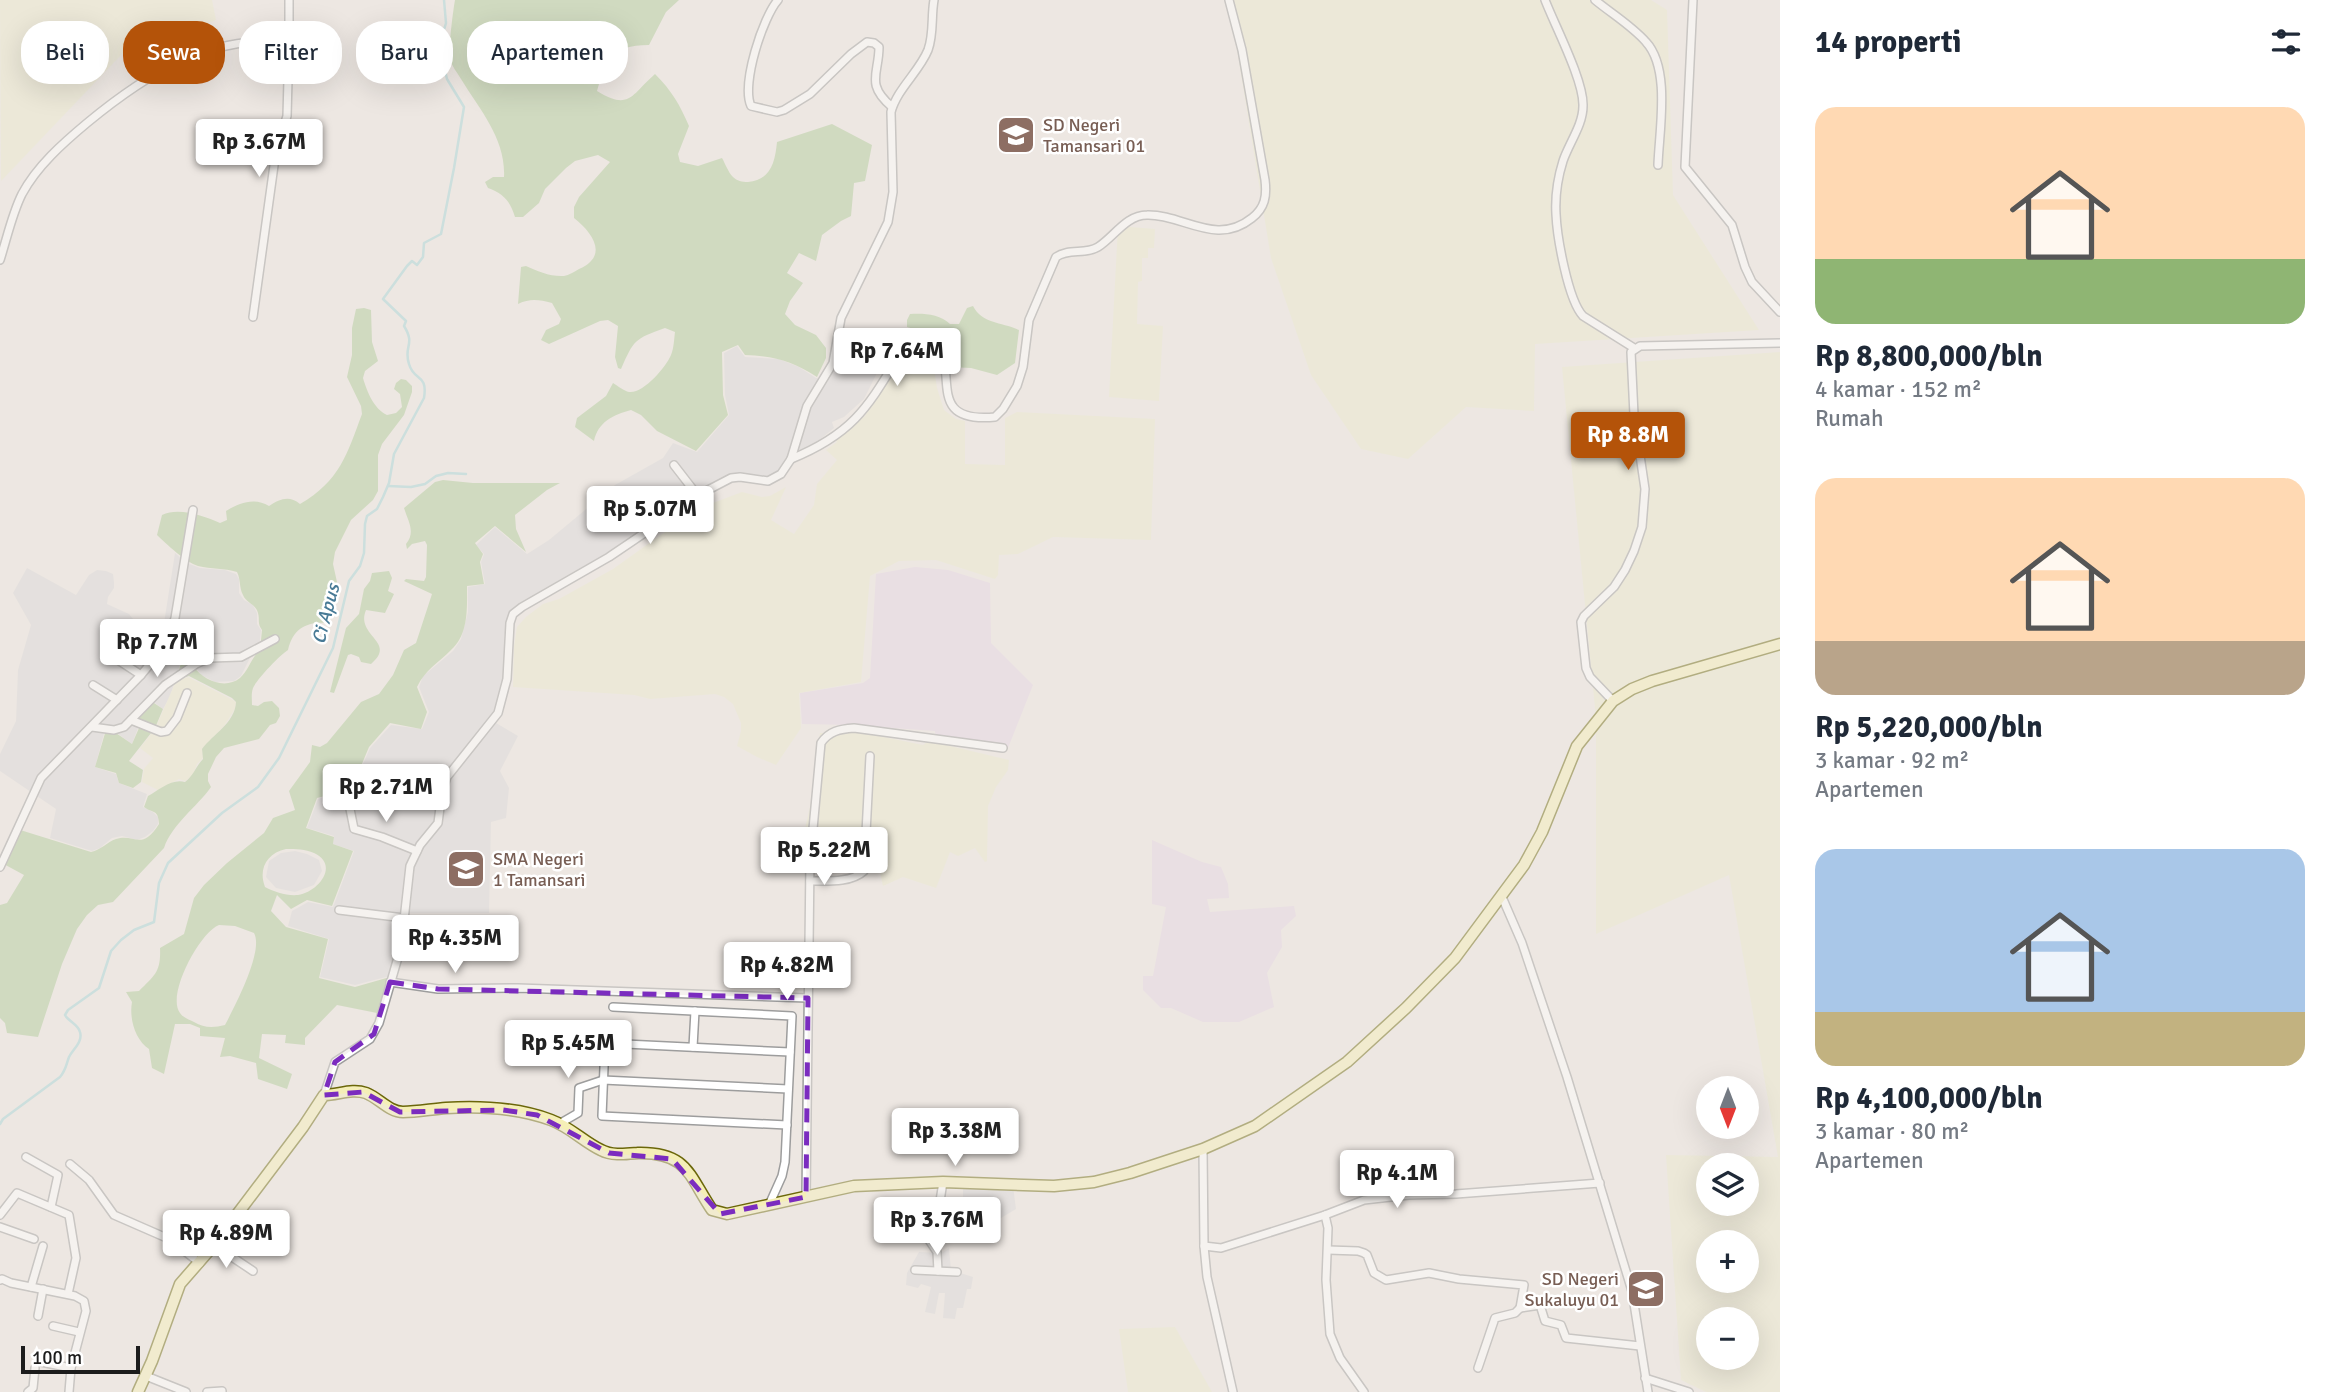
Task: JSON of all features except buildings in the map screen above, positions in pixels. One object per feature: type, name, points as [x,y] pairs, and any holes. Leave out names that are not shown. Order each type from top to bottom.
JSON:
[{"type":"main road","points":[[138,1392],[177,1289],[303,1128],[324,1095],[356,1091],[369,1094],[400,1112],[448,1108],[503,1110],[537,1115],[559,1124],[609,1153],[657,1154],[673,1159],[690,1172],[710,1208],[715,1212],[727,1214],[854,1186],[943,1182],[1054,1186],[1083,1184],[1130,1174],[1203,1149],[1255,1126],[1347,1062],[1406,1009],[1455,958],[1524,865],[1542,832],[1577,746],[1613,701],[1651,681],[1780,645]]},
{"type":"street","points":[[289,0],[289,21]]},
{"type":"street","points":[[778,0],[765,22],[749,75],[748,100],[751,106],[777,112],[784,110],[810,94],[850,54],[867,42],[879,47],[874,78],[885,101],[892,107]]},
{"type":"street","points":[[324,1095],[335,1062],[370,1039],[379,1023],[401,947],[409,872],[416,851],[438,822],[447,777],[498,713],[507,679],[509,629],[513,614],[609,557],[698,496],[731,478],[768,481],[774,479],[791,460],[807,406],[833,363],[841,318],[888,222],[893,192],[890,127],[892,107],[929,49],[934,0]]},
{"type":"street","points":[[791,460],[819,448],[859,416],[908,341],[915,335],[929,337],[940,349],[950,401],[960,414],[969,417],[995,417],[1008,403],[1017,386],[1023,367],[1029,320],[1056,257],[1069,251],[1096,249],[1125,223],[1146,215],[1196,227],[1225,230],[1243,224],[1257,214],[1266,198],[1265,180],[1242,50],[1229,0]]},
{"type":"street","points":[[1545,0],[1579,84],[1583,104],[1582,115],[1563,162],[1557,194],[1556,215],[1569,288],[1578,311],[1583,316],[1634,348]]},
{"type":"street","points":[[1595,0],[1648,43],[1653,53],[1661,81],[1663,103],[1658,164]]},
{"type":"street","points":[[1692,1],[1685,167],[1732,225],[1748,275],[1758,290],[1780,312]]},
{"type":"street","points":[[0,260],[22,193],[64,143],[103,109],[171,64],[207,49],[239,44]]},
{"type":"street","points":[[253,317],[276,151],[287,116],[288,84]]},
{"type":"street","points":[[1613,701],[1590,677],[1586,668],[1581,622],[1614,587],[1625,570],[1642,527],[1645,489],[1634,415],[1631,352],[1640,345],[1780,343]]},
{"type":"street","points":[[674,465],[698,496]]},
{"type":"street","points":[[0,867],[41,778],[93,727],[166,645],[173,628],[193,510]]},
{"type":"street","points":[[93,727],[117,730],[127,725],[165,685],[196,664],[210,658],[242,657],[275,639]]},
{"type":"street","points":[[118,660],[141,675]]},
{"type":"street","points":[[93,685],[117,700]]},
{"type":"street","points":[[131,720],[161,732],[167,731],[177,718],[187,694]]},
{"type":"street","points":[[806,1197],[810,860],[818,752],[825,736],[854,728],[1003,748]]},
{"type":"street","points":[[810,881],[848,879],[864,872],[870,756]]},
{"type":"street","points":[[349,804],[354,829],[416,851]]},
{"type":"street","points":[[1502,897],[1522,943],[1632,1291],[1648,1392]]},
{"type":"street","points":[[339,910],[404,918]]},
{"type":"street","points":[[390,982],[438,989],[518,988],[808,998]]},
{"type":"street","points":[[613,1007],[792,1016],[785,1162],[782,1177],[768,1206]]},
{"type":"street","points":[[693,1047],[695,1011]]},
{"type":"street","points":[[787,1125],[602,1116],[603,1080],[605,1043],[790,1052]]},
{"type":"street","points":[[559,1124],[578,1113],[579,1088],[603,1080],[788,1089]]},
{"type":"street","points":[[1203,1149],[1207,1277],[1233,1392]]},
{"type":"street","points":[[26,1157],[58,1175],[51,1207]]},
{"type":"street","points":[[70,1164],[89,1180],[114,1215],[169,1239],[200,1263]]},
{"type":"street","points":[[938,1271],[936,1250],[927,1237],[925,1224],[940,1201],[943,1182]]},
{"type":"street","points":[[1204,1246],[1222,1248],[1364,1200],[1600,1183]]},
{"type":"street","points":[[0,1215],[17,1193],[69,1215],[76,1258],[68,1294]]},
{"type":"street","points":[[1325,1215],[1328,1228],[1326,1280],[1332,1343],[1364,1392]]},
{"type":"street","points":[[0,1227],[34,1238]]},
{"type":"street","points":[[214,1245],[253,1271]]},
{"type":"street","points":[[31,1287],[43,1246]]},
{"type":"street","points":[[1328,1250],[1364,1253],[1374,1273],[1386,1280],[1429,1273],[1458,1279],[1524,1284],[1520,1308],[1515,1313],[1494,1318],[1478,1368]]},
{"type":"street","points":[[915,1270],[957,1272]]},
{"type":"street","points":[[0,1280],[68,1294],[84,1301],[86,1311],[71,1368],[69,1392]]},
{"type":"street","points":[[38,1316],[43,1289]]},
{"type":"street","points":[[1520,1308],[1540,1305],[1545,1321],[1561,1325],[1569,1339],[1640,1346]]},
{"type":"street","points":[[53,1326],[79,1332]]},
{"type":"street","points":[[41,1362],[71,1368]]},
{"type":"street","points":[[28,1392],[33,1388],[34,1368]]},
{"type":"street","points":[[146,1376],[184,1392]]},
{"type":"street","points":[[1645,1378],[1689,1392]]},
{"type":"street","points":[[207,1392],[222,1391]]},
{"type":"highlighted area","points":[[390,982],[438,989],[808,998],[806,1197],[720,1214],[672,1159],[609,1153],[537,1115],[503,1110],[400,1112],[363,1092],[324,1095],[335,1062],[374,1034]]},
{"type":"shaded area","points":[[0,0],[212,0],[216,20],[213,21],[123,21],[123,53],[109,68],[109,21],[21,21],[21,84],[93,84],[1,181]]},
{"type":"shaded area","points":[[1229,0],[1651,0],[1667,10],[1673,195],[1759,330],[1535,344],[1534,411],[1466,407],[1408,459],[1361,449],[1311,375],[1271,258]]},
{"type":"shaded area","points":[[1118,226],[1155,229],[1154,248],[1148,248],[1148,258],[1142,258],[1142,281],[1138,282],[1137,324],[1163,326],[1159,401],[1109,397]]},
{"type":"shaded area","points":[[842,331],[887,353],[864,399],[844,417],[832,422],[834,428],[767,483],[736,476],[516,610],[504,636],[504,679],[491,720],[518,736],[500,771],[509,788],[506,818],[491,822],[489,913],[403,913],[390,976],[355,985],[320,977],[329,939],[288,926],[292,911],[308,902],[333,907],[354,851],[333,844],[334,836],[307,828],[318,799],[326,796],[332,784],[351,791],[370,748],[391,725],[422,729],[429,712],[419,687],[423,676],[453,651],[461,639],[468,612],[468,587],[485,584],[481,562],[484,554],[476,545],[495,527],[527,554],[549,540],[615,485],[663,458],[673,443],[697,452],[729,415],[725,395],[724,353],[737,346],[745,357],[779,359],[816,378],[826,379],[835,368],[840,354]]},
{"type":"shaded area","points":[[907,339],[923,339],[931,349],[937,388],[944,410],[956,419],[965,421],[965,464],[1005,465],[1005,418],[1017,412],[1155,419],[1151,540],[1053,537],[1018,554],[999,555],[998,575],[995,579],[936,560],[899,561],[870,576],[861,682],[799,693],[801,728],[776,765],[737,746],[741,723],[733,704],[715,694],[650,699],[634,695],[513,687],[517,627],[526,617],[543,604],[559,599],[613,569],[662,534],[713,503],[742,492],[762,497],[770,496],[786,487],[771,520],[794,534],[814,505],[817,484],[837,460],[826,450],[837,442],[834,438],[865,416]]},
{"type":"shaded area","points":[[1780,352],[1780,1392],[1706,1392],[1681,1380],[1666,1155],[1696,1156],[1696,1216],[1759,1216],[1759,1157],[1778,1157],[1729,875],[1596,934],[1596,718],[1562,367]]},
{"type":"shaded area","points":[[175,553],[187,563],[200,568],[225,570],[236,574],[239,579],[239,593],[253,605],[257,613],[257,624],[261,630],[259,650],[251,656],[241,676],[234,681],[215,682],[201,675],[195,667],[202,658],[200,653],[193,650],[187,652],[182,658],[170,697],[163,709],[148,698],[131,717],[138,728],[132,744],[114,731],[105,730],[95,767],[116,774],[119,783],[147,794],[143,807],[158,817],[158,824],[153,831],[137,840],[122,836],[112,838],[92,851],[50,838],[56,809],[0,771],[0,754],[16,721],[18,670],[31,625],[13,593],[27,568],[76,595],[89,575],[97,570],[106,571],[113,574],[114,582],[107,604],[129,614],[155,646],[164,623]]},
{"type":"shaded area","points":[[915,567],[948,570],[990,583],[991,643],[1033,685],[1008,748],[936,738],[935,731],[802,724],[800,693],[863,683],[870,678],[876,574]]},
{"type":"shaded area","points":[[188,677],[236,702],[235,709],[224,726],[202,749],[203,758],[197,764],[193,775],[185,781],[179,779],[158,790],[142,782],[144,769],[153,758],[140,748],[155,729],[176,681]]},
{"type":"shaded area","points":[[820,733],[864,733],[923,745],[929,741],[1009,760],[1008,770],[996,787],[988,806],[987,861],[985,862],[975,848],[958,856],[950,852],[936,888],[903,877],[883,886],[879,868],[875,865],[870,866],[866,876],[861,875],[862,856],[836,856],[835,865],[822,868],[818,872],[806,870],[803,838],[814,789]]},
{"type":"shaded area","points":[[1152,840],[1202,862],[1221,867],[1228,884],[1229,898],[1207,899],[1210,912],[1294,906],[1296,916],[1281,930],[1282,947],[1267,973],[1274,1007],[1239,1022],[1203,1022],[1171,1008],[1161,1008],[1143,990],[1143,976],[1153,976],[1166,907],[1152,904]]},
{"type":"shaded area","points":[[295,851],[319,860],[322,871],[314,885],[295,892],[276,888],[266,877],[269,861],[281,853]]},
{"type":"shaded area","points":[[963,1184],[1013,1186],[1016,1209],[991,1221],[953,1223],[954,1211],[963,1210]]},
{"type":"shaded area","points":[[949,1248],[951,1270],[973,1277],[963,1308],[957,1308],[955,1319],[943,1318],[945,1293],[939,1293],[935,1314],[925,1312],[931,1287],[921,1284],[918,1288],[906,1285],[907,1273],[919,1252],[941,1253]]},
{"type":"shaded area","points":[[1175,1327],[1212,1392],[1128,1392],[1119,1329]]},
{"type":"green space","points":[[455,0],[679,0],[666,12],[649,45],[628,48],[628,21],[467,21],[467,84],[599,84],[597,91],[617,100],[624,100],[635,94],[655,74],[675,98],[689,126],[678,154],[680,162],[698,166],[722,158],[733,177],[740,181],[756,181],[767,174],[775,156],[777,142],[832,124],[872,145],[865,181],[854,183],[851,216],[822,235],[816,261],[799,253],[787,273],[803,283],[790,301],[785,314],[795,325],[816,335],[826,348],[826,358],[817,377],[783,360],[745,355],[738,345],[722,352],[723,395],[728,415],[696,451],[657,431],[641,415],[631,410],[607,420],[594,441],[575,427],[577,418],[606,396],[613,383],[629,392],[641,389],[653,379],[671,355],[675,332],[665,328],[641,338],[632,346],[621,369],[618,368],[615,357],[618,326],[608,320],[549,344],[541,340],[546,330],[559,324],[561,319],[552,303],[535,300],[518,304],[521,267],[564,276],[594,258],[595,244],[587,230],[574,218],[574,207],[579,197],[610,162],[598,155],[575,161],[545,189],[539,203],[523,217],[515,217],[506,199],[488,188],[485,182],[493,177],[504,177],[504,163],[490,125],[453,66]]},
{"type":"green space","points":[[973,306],[987,319],[1019,330],[1015,363],[997,375],[971,368],[948,367],[938,343],[928,333],[907,327],[910,314],[931,315],[950,324],[959,324],[967,308]]},
{"type":"green space","points":[[356,309],[371,310],[372,342],[378,361],[365,371],[363,378],[372,400],[378,409],[387,415],[396,413],[402,407],[400,394],[394,389],[396,383],[401,379],[406,380],[412,386],[412,392],[404,415],[382,444],[378,455],[378,491],[373,500],[351,520],[335,552],[333,564],[337,582],[329,623],[314,623],[297,631],[288,650],[253,688],[252,705],[258,706],[272,701],[279,708],[280,716],[276,723],[270,725],[259,739],[224,748],[208,774],[211,787],[179,823],[164,848],[113,902],[98,905],[77,929],[62,964],[38,1037],[7,1033],[5,1023],[0,1018],[0,905],[7,903],[24,875],[0,862],[17,829],[91,852],[116,839],[138,840],[147,837],[159,824],[156,814],[144,807],[148,796],[170,783],[185,782],[188,779],[203,759],[202,749],[228,722],[235,709],[236,702],[232,698],[189,676],[176,680],[183,659],[193,650],[199,653],[201,658],[196,661],[194,667],[198,672],[215,682],[228,683],[240,678],[260,650],[262,630],[258,613],[243,595],[237,572],[198,566],[182,557],[157,535],[162,515],[184,512],[220,523],[227,520],[226,511],[241,504],[258,502],[269,506],[288,499],[300,504],[324,486],[346,454],[362,414],[347,377]]},
{"type":"green space","points":[[435,482],[560,483],[515,515],[516,529],[526,552],[495,526],[475,543],[483,554],[480,562],[484,584],[467,586],[466,620],[461,636],[457,644],[428,671],[417,687],[427,712],[421,729],[390,723],[369,747],[351,790],[332,784],[325,796],[317,798],[306,828],[334,837],[333,844],[353,851],[332,906],[307,900],[291,909],[277,895],[271,911],[286,927],[328,939],[319,978],[355,987],[390,977],[377,1013],[337,1005],[305,1038],[305,1045],[285,1043],[286,1035],[262,1034],[259,1058],[292,1074],[287,1089],[258,1079],[256,1063],[230,1056],[220,1057],[225,1038],[200,1036],[200,1028],[190,1024],[175,1024],[164,1074],[152,1068],[149,1049],[134,1028],[132,1002],[126,992],[139,991],[153,977],[158,968],[160,948],[184,934],[194,898],[204,885],[264,833],[273,818],[295,810],[289,791],[310,762],[312,745],[320,747],[327,743],[361,702],[379,694],[393,675],[404,650],[416,643],[432,594],[404,581],[424,581],[427,545],[425,541],[412,544],[407,549],[411,531],[404,508]],"holes":[[[286,849],[311,852],[322,858],[326,871],[313,889],[298,895],[289,895],[265,887],[263,874],[266,863],[274,854]],[[219,925],[235,926],[254,933],[255,952],[247,979],[225,1025],[209,1027],[181,1014],[177,1004],[178,993],[181,979],[195,951],[211,930]]]},
{"type":"green space","points":[[389,571],[392,578],[388,591],[394,594],[385,613],[366,610],[364,619],[378,644],[378,656],[371,664],[361,662],[359,657],[348,655],[334,693],[330,692],[346,628],[359,614],[364,589],[372,573]]},
{"type":"green space","points":[[148,699],[163,709],[155,728],[129,761],[143,770],[141,782],[133,788],[119,783],[116,773],[95,767],[106,730],[113,731],[132,744],[139,728],[131,718]]},
{"type":"waterway","name":"Ci Apus","points":[[0,1124],[60,1077],[65,1070],[81,1036],[77,1027],[65,1015],[68,1010],[99,988],[111,951],[121,940],[134,930],[154,922],[159,883],[168,863],[222,813],[258,787],[279,758],[333,648],[349,581],[360,566],[364,553],[367,516],[377,509],[383,497],[389,483],[394,454],[424,398],[424,385],[411,370],[408,358],[409,337],[404,326],[406,321],[383,299],[407,266],[412,261],[417,265],[423,257],[424,243],[441,234],[464,107],[447,79],[439,47],[446,23],[444,0]]},
{"type":"waterway","points":[[388,486],[411,487],[425,484],[436,476],[448,473],[466,474]]},
{"type":"place","name":"SD Negeri Tamansari 01","points":[[1016,135]]},
{"type":"place","name":"SMA Negeri 1 Tamansari","points":[[466,869]]},
{"type":"place","name":"SD Negeri Sukaluyu 01","points":[[1646,1289]]}]
